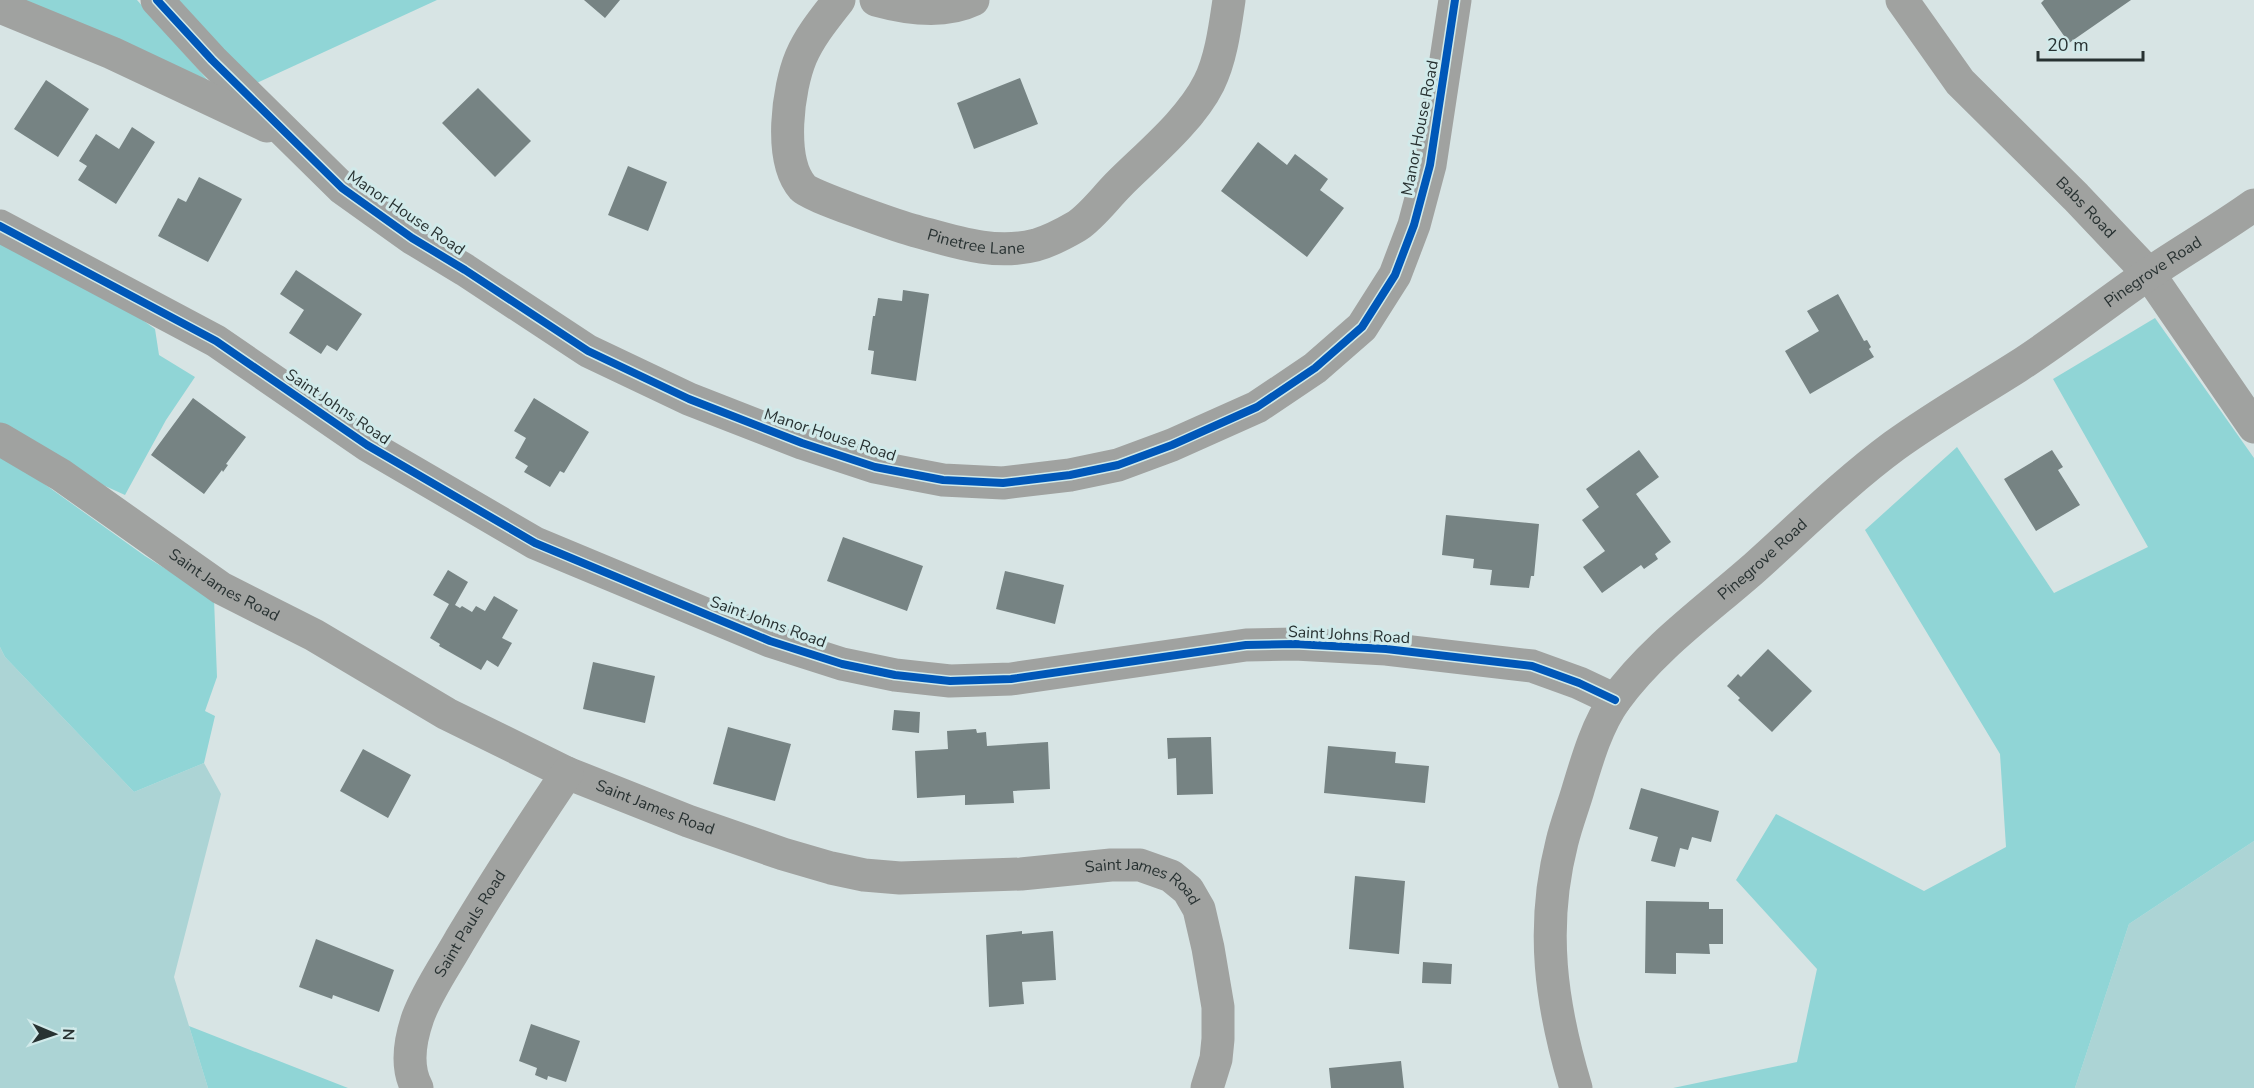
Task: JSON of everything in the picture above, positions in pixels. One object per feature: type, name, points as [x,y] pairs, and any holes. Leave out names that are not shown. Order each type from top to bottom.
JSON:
[{"type":"street","name":"Manor House Road","points":[[157,0],[212,60],[342,188],[411,238],[465,270],[588,351],[689,399],[802,443],[875,467],[943,480],[1003,483],[1070,475],[1118,465],[1172,445],[1257,407],[1315,368],[1362,327],[1395,275],[1414,225],[1430,165],[1455,0]]},
{"type":"street","name":"Pinetree Lane","points":[[838,0],[814,32],[793,88],[788,124],[789,154],[794,172],[804,189],[900,226],[979,248],[1005,250],[1036,245],[1078,225],[1188,113],[1209,82],[1220,47],[1229,0]]},
{"type":"street","points":[[876,0],[893,5],[930,8],[954,6],[973,0]]},
{"type":"street","name":"Babs Road","points":[[1911,3],[1960,82],[2076,197],[2149,274],[2254,427]]},
{"type":"street","name":"Manor House Road","points":[[0,7],[112,53],[286,135]]},
{"type":"street","name":"Pinegrove Road","points":[[1576,1088],[1565,1052],[1554,998],[1549,947],[1553,895],[1562,842],[1582,774],[1615,700],[1652,658],[1683,629],[1832,497],[1892,448],[1942,412],[2017,367],[2149,274],[2254,205]]},
{"type":"street","name":"Saint Johns Road","points":[[0,226],[216,340],[367,445],[535,543],[770,641],[842,664],[895,675],[950,681],[1011,679],[1246,645],[1294,644],[1386,649],[1532,666],[1579,683],[1615,700]]},
{"type":"street","name":"Saint James Road","points":[[0,439],[61,475],[221,588],[314,634],[447,714],[567,773],[688,821],[831,868],[864,875],[900,878],[1021,874],[1111,864],[1140,865],[1171,876],[1188,890],[1199,909],[1208,948],[1218,1007],[1218,1039],[1216,1059],[1207,1088]]},
{"type":"street","name":"Saint Pauls Road","points":[[417,1088],[413,1081],[409,1060],[419,1016],[436,981],[484,901],[520,842],[567,773]]},
{"type":"shaded area","points":[[12,0],[137,0],[228,103]]},
{"type":"shaded area","points":[[176,0],[437,0],[250,86]]},
{"type":"shaded area","points":[[0,243],[133,313],[155,329],[159,355],[195,377],[166,420],[125,495],[94,481],[0,423]]},
{"type":"shaded area","points":[[2155,318],[2254,458],[2254,841],[2129,924],[2075,1088],[1673,1088],[1797,1062],[1817,969],[1736,880],[1776,814],[1924,891],[2006,847],[2000,754],[1865,530],[1957,447],[2054,593],[2148,547],[2053,379]]},
{"type":"shaded area","points":[[0,456],[29,473],[145,556],[214,599],[217,677],[205,711],[215,716],[204,763],[134,792],[5,657],[0,647]]},
{"type":"shaded area","points":[[0,647],[5,657],[134,792],[204,763],[221,794],[174,977],[208,1088],[0,1088]]},
{"type":"shaded area","points":[[2254,841],[2254,1088],[2075,1088],[2129,924]]},
{"type":"shaded area","points":[[189,1026],[348,1088],[208,1088]]},
{"type":"building","points":[[584,0],[620,0],[605,18]]},
{"type":"building","points":[[2044,0],[2131,0],[2069,43],[2041,3]]},
{"type":"building","points":[[1020,78],[1038,124],[974,149],[957,103]]},
{"type":"building","points":[[46,80],[89,109],[58,157],[14,129]]},
{"type":"building","points":[[478,88],[531,141],[495,177],[442,123]]},
{"type":"building","points":[[132,127],[155,142],[116,204],[78,180],[87,166],[79,161],[96,134],[119,149]]},
{"type":"building","points":[[1258,142],[1287,165],[1295,154],[1328,179],[1320,190],[1344,208],[1307,257],[1221,191]]},
{"type":"building","points":[[628,166],[667,182],[648,231],[608,215]]},
{"type":"building","points":[[199,177],[242,199],[208,262],[158,236],[178,198],[186,202]]},
{"type":"building","points":[[296,270],[362,314],[337,351],[327,345],[321,354],[289,333],[304,310],[280,294]]},
{"type":"building","points":[[903,290],[929,294],[916,381],[871,374],[874,351],[868,350],[878,298],[902,301]]},
{"type":"building","points":[[1838,294],[1864,341],[1867,340],[1871,347],[1869,349],[1874,357],[1810,394],[1785,351],[1819,331],[1807,311]]},
{"type":"building","points":[[193,398],[246,437],[226,464],[228,465],[223,472],[222,470],[204,494],[151,455]]},
{"type":"building","points":[[534,398],[589,432],[564,473],[560,471],[550,487],[524,472],[528,466],[515,458],[526,438],[514,431]]},
{"type":"building","points":[[1639,450],[1659,477],[1636,494],[1671,542],[1655,554],[1658,559],[1644,569],[1641,565],[1602,593],[1583,567],[1605,551],[1582,520],[1599,507],[1586,489]]},
{"type":"building","points":[[2052,450],[2063,467],[2058,470],[2080,505],[2036,531],[2004,479]]},
{"type":"building","points":[[1446,515],[1539,524],[1534,576],[1531,576],[1529,588],[1490,585],[1492,570],[1473,568],[1474,559],[1442,555]]},
{"type":"building","points":[[843,537],[923,566],[907,611],[827,581]]},
{"type":"building","points":[[448,570],[468,582],[455,605],[460,608],[462,606],[472,612],[476,606],[485,611],[494,596],[518,610],[502,638],[512,643],[498,667],[487,660],[481,670],[439,646],[440,644],[430,638],[449,604],[433,595]]},
{"type":"building","points":[[1005,571],[1064,585],[1055,624],[996,609]]},
{"type":"building","points":[[1768,649],[1812,691],[1772,732],[1738,700],[1740,698],[1727,686],[1738,674],[1741,677]]},
{"type":"building","points":[[593,662],[655,676],[645,723],[583,709]]},
{"type":"building","points":[[894,710],[920,712],[919,733],[892,730]]},
{"type":"building","points":[[728,727],[791,744],[775,801],[713,784]]},
{"type":"building","points":[[976,729],[977,733],[986,732],[987,746],[1048,742],[1050,789],[1013,791],[1014,803],[965,805],[965,795],[917,798],[915,751],[948,749],[947,731]]},
{"type":"building","points":[[1211,737],[1213,794],[1177,795],[1176,758],[1168,759],[1167,738]]},
{"type":"building","points":[[1328,746],[1396,752],[1395,763],[1429,766],[1425,803],[1324,793]]},
{"type":"building","points":[[363,749],[411,775],[388,818],[340,791]]},
{"type":"building","points":[[1641,788],[1719,811],[1711,842],[1692,837],[1688,850],[1680,848],[1675,867],[1651,861],[1658,837],[1629,829]]},
{"type":"building","points":[[1355,876],[1405,881],[1399,954],[1349,949]]},
{"type":"building","points":[[1646,901],[1709,902],[1709,909],[1723,909],[1723,944],[1709,944],[1710,954],[1676,953],[1676,974],[1645,973]]},
{"type":"building","points":[[1022,931],[1022,934],[1053,931],[1056,980],[1022,982],[1024,1004],[989,1007],[986,935]]},
{"type":"building","points":[[316,939],[394,970],[379,1012],[333,995],[332,999],[299,987]]},
{"type":"building","points":[[1423,962],[1452,964],[1451,984],[1422,983]]},
{"type":"building","points":[[531,1024],[580,1041],[566,1082],[548,1076],[547,1080],[535,1075],[537,1068],[519,1061]]},
{"type":"building","points":[[1401,1061],[1404,1088],[1331,1088],[1329,1068]]},
{"type":"cycle path","points":[[157,0],[212,60],[342,188],[412,238],[588,351],[689,399],[802,443],[875,467],[943,480],[1003,483],[1070,475],[1118,465],[1172,445],[1257,407],[1315,368],[1362,327],[1395,275],[1414,225],[1430,165],[1455,0]]},
{"type":"cycle path","points":[[0,226],[216,341],[367,445],[535,543],[770,641],[842,664],[895,675],[950,681],[1011,679],[1246,645],[1295,644],[1386,649],[1532,666],[1579,683],[1615,700]]}]
